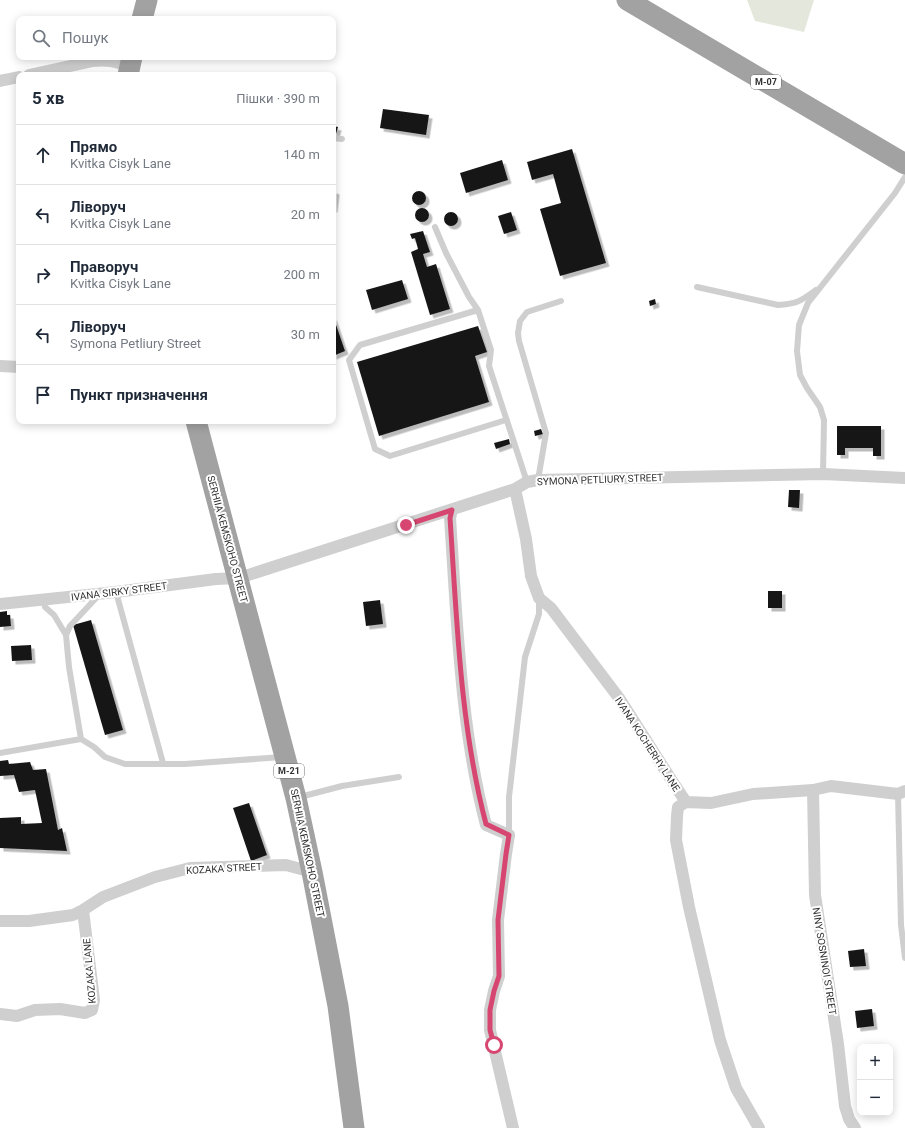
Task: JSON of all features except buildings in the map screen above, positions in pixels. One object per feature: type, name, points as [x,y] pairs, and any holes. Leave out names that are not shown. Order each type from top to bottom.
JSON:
[{"type":"highway","points":[[143,16],[147,0]]},
{"type":"highway","name":"М-07","points":[[627,0],[905,164]]},
{"type":"highway","name":"SERHIIA KEMSKOHO STREET","points":[[197,424],[239,578],[296,798],[338,1006],[354,1128]]},
{"type":"street","points":[[43,72],[98,60],[112,60],[130,66]]},
{"type":"street","points":[[0,81],[16,78]]},
{"type":"street","points":[[0,366],[16,367]]},
{"type":"street","name":"SYMONA PETLIURY STREET","points":[[239,578],[452,510],[515,489],[533,481],[823,474],[905,478]]},
{"type":"street","points":[[515,489],[526,539],[531,576],[538,598]]},
{"type":"street","points":[[452,510],[450,518],[461,669],[470,744],[479,796],[486,824],[509,835],[498,920],[499,976],[490,1010],[490,1030],[513,1128]]},
{"type":"street","name":"IVANA SIRKY STREET","points":[[0,604],[116,592],[216,579],[239,578]]},
{"type":"street","name":"IVANA KOCHERHY LANE","points":[[538,598],[551,608],[619,698],[686,802],[678,807],[676,840],[689,907],[720,1040],[736,1088],[759,1128]]},
{"type":"street","points":[[686,802],[711,803],[753,794],[813,790],[831,786],[901,792]]},
{"type":"street","name":"NINY SOSNINOI STREET","points":[[813,790],[815,895],[838,1044],[845,1106],[849,1119],[855,1128]]},
{"type":"street","name":"KOZAKA STREET","points":[[0,921],[29,921],[73,915],[103,897],[155,877],[190,868],[286,865],[312,872]]},
{"type":"street","name":"KOZAKA LANE","points":[[0,1014],[17,1016],[35,1010],[60,1009],[85,1013],[92,1010],[94,1000],[83,910]]},
{"type":"lane","points":[[336,138],[342,139]]},
{"type":"lane","points":[[823,474],[824,420],[820,407],[800,375],[797,351],[799,325],[808,303],[895,193],[905,177]]},
{"type":"lane","points":[[435,227],[446,254],[469,297],[478,310],[491,350],[489,366],[506,420],[533,481]]},
{"type":"lane","points":[[697,287],[778,305],[792,304],[804,299],[826,281]]},
{"type":"lane","points":[[533,481],[546,433],[518,333],[520,321],[527,312],[561,301]]},
{"type":"lane","points":[[478,310],[360,345],[349,360],[375,449],[390,456],[506,420]]},
{"type":"lane","points":[[116,592],[164,763]]},
{"type":"lane","points":[[66,635],[70,626],[100,593]]},
{"type":"lane","points":[[509,835],[509,797],[525,657],[539,614],[538,598]]},
{"type":"lane","points":[[44,600],[45,607],[54,615],[66,635],[81,739]]},
{"type":"lane","points":[[0,753],[81,739],[94,747],[105,757],[125,764],[185,764],[285,756]]},
{"type":"lane","points":[[296,798],[342,786],[399,777]]},
{"type":"lane","points":[[901,792],[901,925],[905,958]]},
{"type":"shaded area","points":[[747,0],[814,0],[804,32],[755,21]]},
{"type":"route","points":[[406,525],[452,510],[450,518],[461,669],[470,744],[479,796],[486,824],[509,835],[498,920],[499,976],[490,1010],[490,1030],[494,1045]]}]
